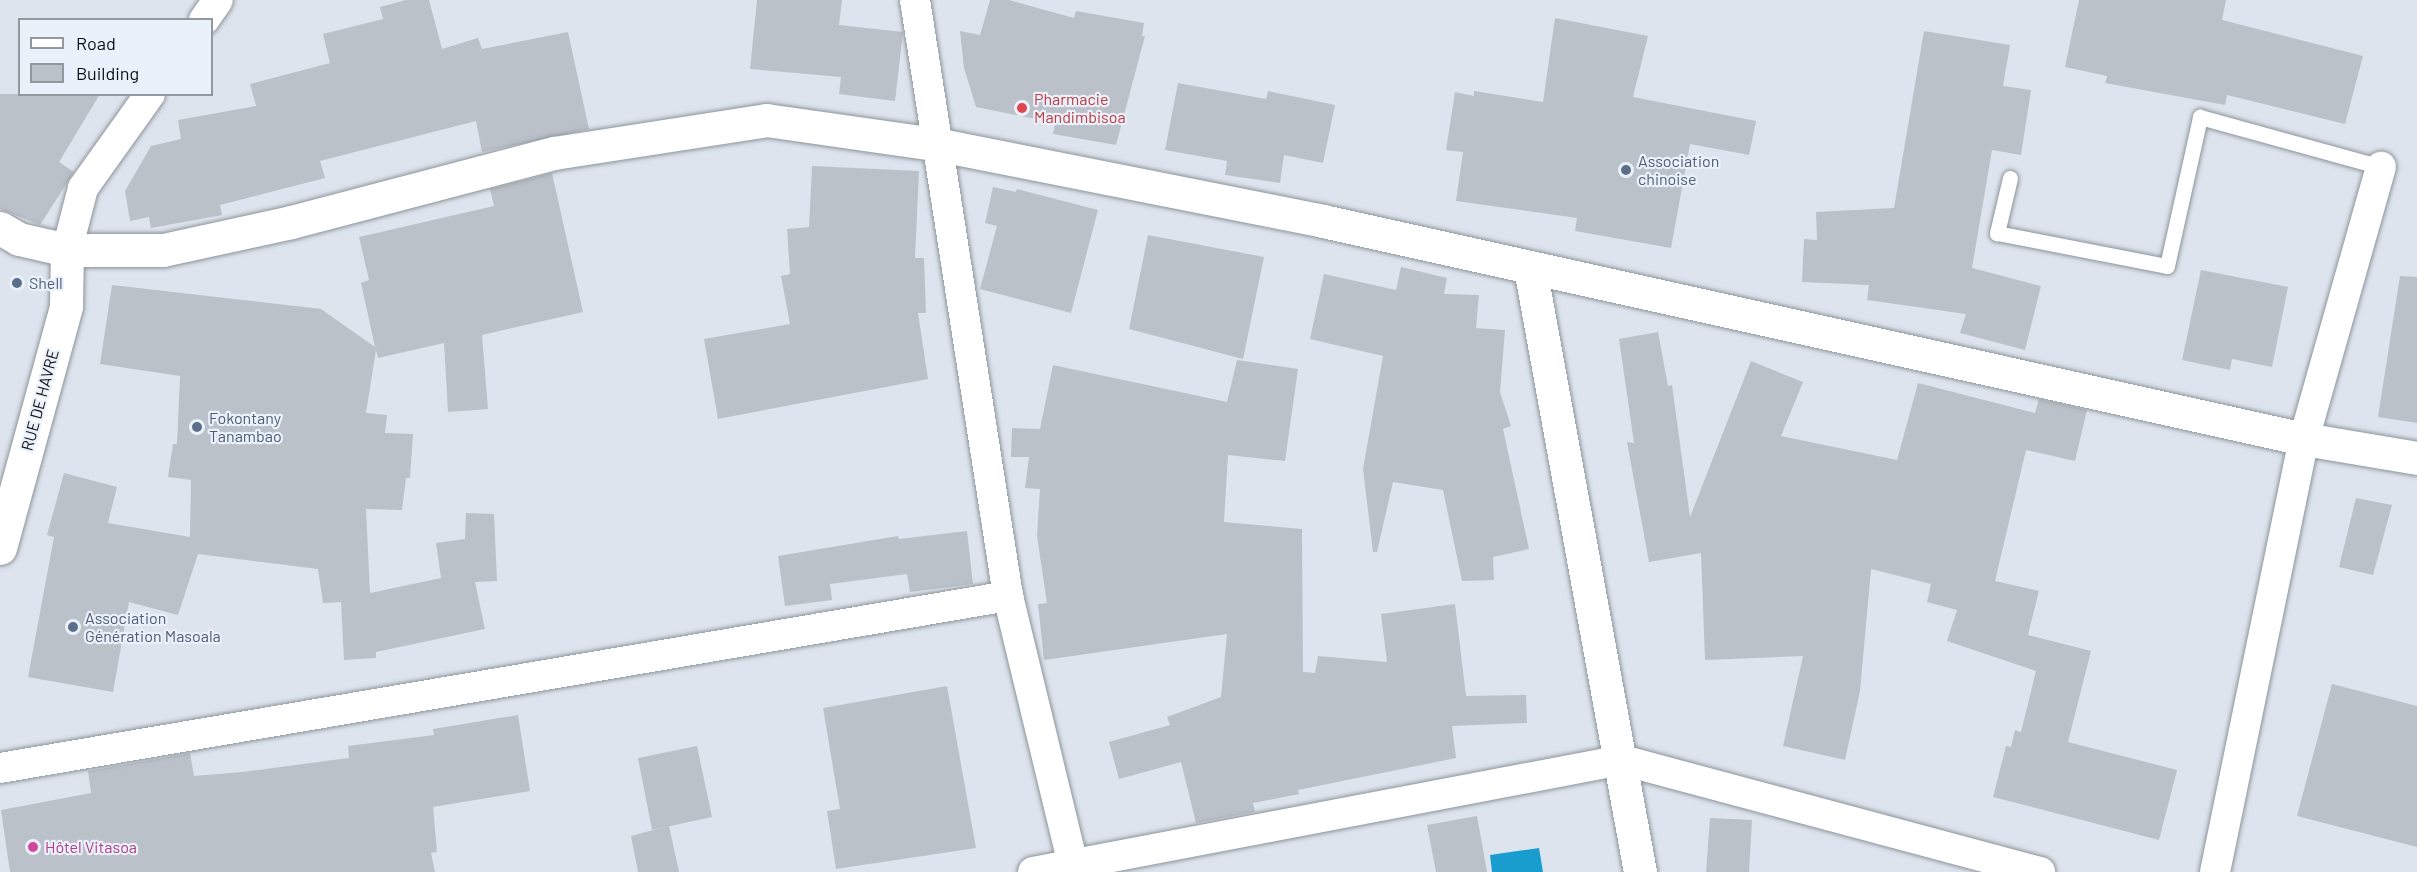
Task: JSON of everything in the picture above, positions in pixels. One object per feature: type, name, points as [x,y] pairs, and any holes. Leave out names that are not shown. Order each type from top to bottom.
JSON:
[{"type":"street","points":[[205,18],[218,0]]},
{"type":"street","points":[[915,0],[935,144],[1008,596],[1074,868]]},
{"type":"street","points":[[67,250],[83,188],[149,96]]},
{"type":"street","points":[[0,228],[19,239],[67,250],[163,250],[291,222],[554,153],[766,120],[935,144],[1323,221],[2304,439],[2417,458]]},
{"type":"street","points":[[2215,872],[2304,439],[2381,167]]},
{"type":"street","name":"RUE DE HAVRE","points":[[0,548],[10,478],[66,306],[67,250]]},
{"type":"street","points":[[1530,268],[1622,760],[1640,872]]},
{"type":"street","points":[[0,768],[1008,596]]},
{"type":"street","points":[[1033,872],[1074,868],[1622,760],[2040,872]]},
{"type":"lane","points":[[2010,178],[1997,233],[2167,266],[2200,117],[2381,167]]},
{"type":"water","points":[[1539,848],[1543,872],[1492,872],[1490,855]]},
{"type":"building","points":[[406,0],[429,0],[442,49],[478,38],[482,49],[568,32],[589,129],[482,152],[476,121],[320,161],[325,178],[220,205],[222,215],[151,228],[149,217],[130,221],[125,191],[151,146],[181,139],[178,120],[256,106],[250,84],[330,63],[323,34],[383,19],[380,7]]},
{"type":"building","points":[[757,0],[842,0],[839,25],[903,32],[895,101],[839,94],[841,77],[750,69]]},
{"type":"building","points":[[990,0],[1009,0],[1074,18],[1076,11],[1144,23],[1142,36],[1145,36],[1116,145],[1053,134],[1055,123],[976,107],[964,68],[960,31],[980,35]]},
{"type":"building","points":[[2079,0],[2226,0],[2222,20],[2363,56],[2345,124],[2227,95],[2225,105],[2105,83],[2107,76],[2065,67]]},
{"type":"building","points":[[1555,18],[1648,36],[1633,97],[1756,121],[1749,155],[1690,144],[1671,248],[1575,231],[1577,218],[1456,201],[1463,152],[1446,150],[1455,92],[1474,96],[1474,91],[1543,102]]},
{"type":"building","points":[[1924,31],[2010,45],[2003,86],[2031,90],[2021,155],[1992,150],[1972,268],[2041,286],[2025,350],[1960,333],[1966,314],[1867,300],[1869,285],[1802,282],[1804,239],[1817,240],[1816,212],[1894,208]]},
{"type":"building","points":[[1178,83],[1266,99],[1268,91],[1335,105],[1323,163],[1284,155],[1280,183],[1225,175],[1227,161],[1165,150]]},
{"type":"building","points":[[0,94],[99,96],[59,162],[74,172],[40,225],[0,209]]},
{"type":"building","points":[[812,166],[919,171],[915,258],[924,258],[926,313],[918,313],[928,379],[718,419],[704,339],[790,324],[781,276],[790,274],[787,229],[809,227]]},
{"type":"building","points":[[552,173],[583,312],[482,335],[488,409],[448,412],[444,343],[378,358],[376,350],[366,413],[387,415],[385,433],[413,434],[410,478],[406,478],[402,510],[366,509],[370,593],[441,578],[436,543],[465,539],[466,513],[494,514],[497,581],[475,582],[485,629],[376,652],[376,658],[344,660],[341,602],[323,603],[318,569],[198,554],[178,615],[129,602],[113,692],[28,677],[54,537],[47,535],[64,473],[117,487],[108,523],[190,537],[191,480],[168,477],[173,444],[177,444],[180,376],[100,364],[112,285],[321,309],[375,347],[361,283],[369,280],[359,237],[494,206],[490,189]]},
{"type":"building","points":[[993,187],[1016,192],[1017,189],[1098,210],[1071,313],[980,289],[997,226],[985,223]]},
{"type":"building","points":[[1148,235],[1264,257],[1243,359],[1129,329]]},
{"type":"building","points":[[1401,267],[1447,278],[1444,294],[1479,295],[1476,328],[1505,330],[1500,392],[1511,426],[1503,429],[1529,549],[1493,557],[1494,580],[1462,581],[1443,490],[1393,482],[1377,552],[1373,552],[1363,469],[1383,356],[1310,339],[1324,274],[1396,290]]},
{"type":"building","points":[[2201,270],[2288,287],[2272,367],[2232,359],[2230,370],[2182,360]]},
{"type":"building","points":[[2400,276],[2417,277],[2417,423],[2378,417]]},
{"type":"building","points":[[1658,332],[1668,386],[1672,385],[1690,517],[1751,361],[1803,382],[1781,436],[1897,460],[1918,383],[2035,413],[2039,399],[2087,410],[2075,461],[2026,450],[1995,581],[2039,591],[2028,635],[2091,651],[2068,742],[2177,770],[2159,840],[1993,797],[2006,746],[2011,747],[2015,730],[2021,732],[2036,671],[1947,641],[1957,610],[1927,602],[1931,584],[1871,569],[1860,691],[1845,760],[1783,746],[1803,656],[1705,660],[1701,553],[1649,562],[1627,442],[1634,443],[1619,339]]},
{"type":"building","points":[[1237,360],[1298,369],[1285,461],[1228,455],[1224,522],[1302,529],[1303,672],[1315,673],[1318,656],[1387,662],[1381,614],[1455,604],[1466,696],[1526,695],[1527,723],[1452,726],[1456,758],[1298,790],[1299,794],[1253,803],[1255,812],[1196,823],[1181,762],[1119,779],[1109,742],[1170,725],[1167,717],[1221,697],[1227,634],[1044,660],[1038,604],[1047,603],[1037,536],[1040,489],[1025,488],[1029,457],[1011,457],[1012,428],[1040,429],[1053,365],[1227,402]]},
{"type":"building","points":[[2356,498],[2392,505],[2373,575],[2339,567]]},
{"type":"building","points":[[967,531],[973,584],[910,592],[907,574],[830,584],[832,600],[785,606],[778,556],[898,536],[899,539]]},
{"type":"building","points":[[2332,684],[2417,706],[2417,847],[2297,816]]},
{"type":"building","points":[[947,686],[976,848],[836,869],[827,811],[840,809],[823,708]]},
{"type":"building","points":[[518,715],[530,791],[433,807],[437,852],[431,853],[435,872],[10,872],[1,810],[91,793],[88,771],[190,753],[194,776],[242,772],[349,758],[348,746],[434,735],[433,729]]},
{"type":"building","points":[[697,746],[712,817],[652,830],[638,758]]},
{"type":"building","points":[[1477,816],[1487,872],[1436,872],[1427,825]]},
{"type":"building","points":[[1710,818],[1752,820],[1749,872],[1706,872]]},
{"type":"building","points":[[669,826],[679,872],[638,872],[631,836]]},
{"type":"place","name":"Pharmacie Mandimbisoa","points":[[1022,108]]},
{"type":"place","name":"Association chinoise","points":[[1626,170]]},
{"type":"place","name":"Shell","points":[[17,283]]},
{"type":"place","name":"Fokontany Tanambao","points":[[197,427]]},
{"type":"place","name":"Association Génération Masoala","points":[[73,627]]},
{"type":"place","name":"Hôtel Vitasoa","points":[[33,847]]}]
